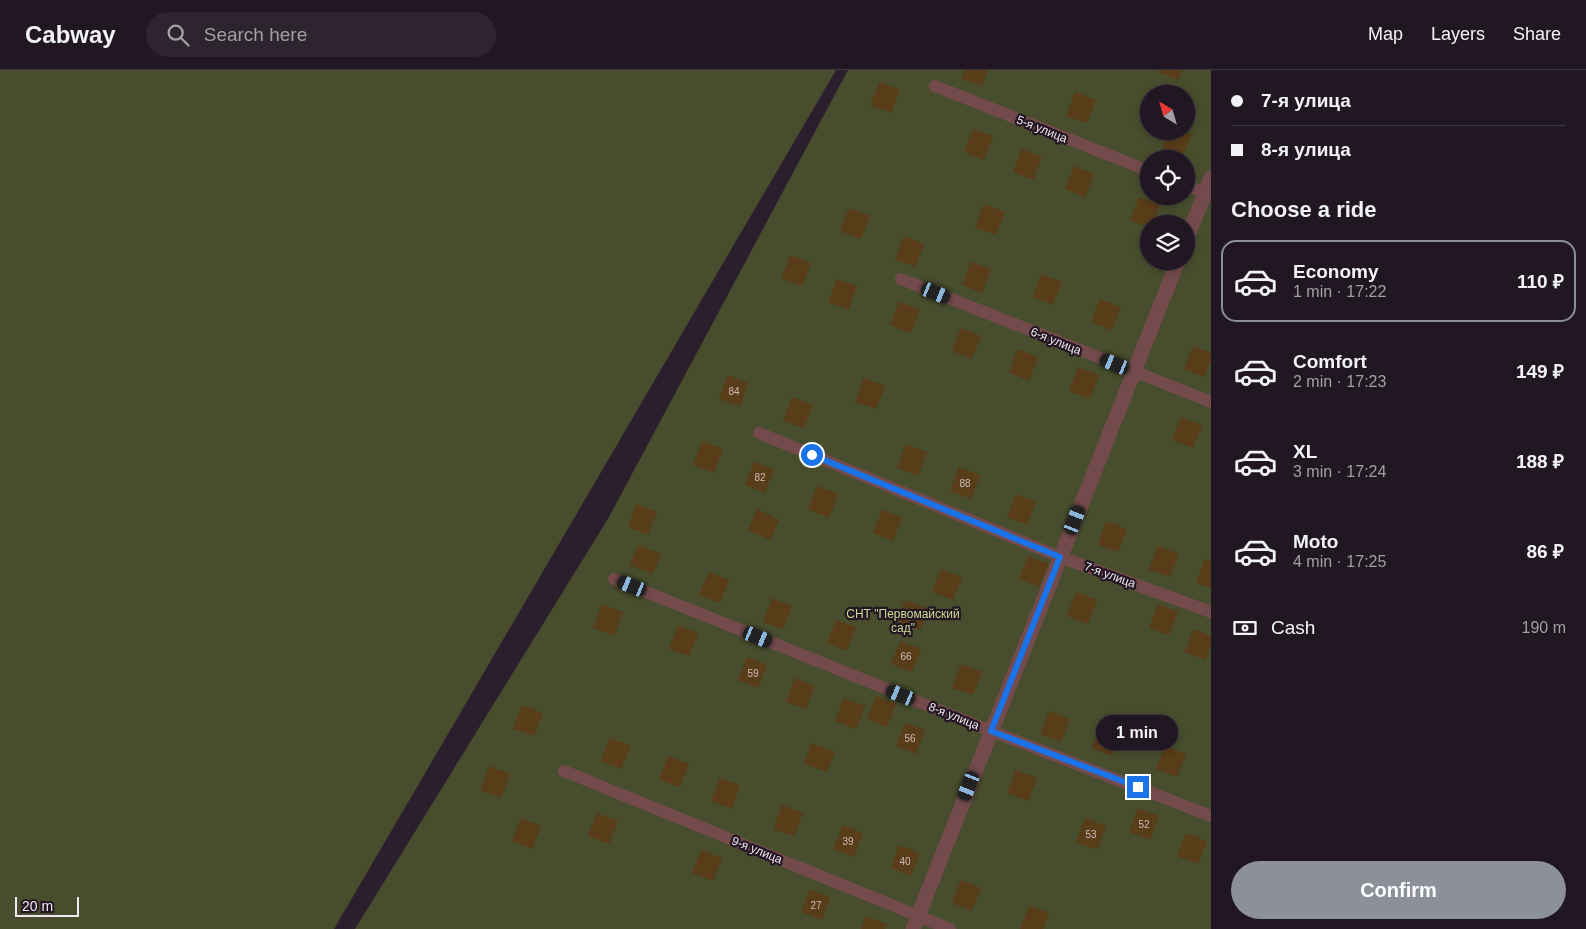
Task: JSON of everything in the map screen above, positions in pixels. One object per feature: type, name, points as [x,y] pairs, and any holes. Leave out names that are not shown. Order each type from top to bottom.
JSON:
[{"type":"street","points":[[1195,220],[1209,188]]},
{"type":"street","points":[[915,923],[1174,270]]},
{"type":"lane","name":"5-я улица","points":[[935,86],[1140,167]]},
{"type":"lane","points":[[1195,187],[1209,188]]},
{"type":"lane","name":"6-я улица","points":[[900,279],[1211,402]]},
{"type":"lane","name":"7-я улица","points":[[759,433],[1060,557],[1211,612]]},
{"type":"lane","name":"8-я улица","points":[[614,579],[991,731],[1211,816]]},
{"type":"lane","name":"9-я улица","points":[[564,771],[915,923],[950,929]]},
{"type":"green space","points":[[0,70],[836,70],[334,929],[0,929]]},
{"type":"green space","name":"СНТ \"Первомайский сад\"","points":[[848,70],[1211,70],[1211,929],[355,929],[609,517]]},
{"type":"building","points":[[965,70],[988,70],[982,86],[961,79]]},
{"type":"building","points":[[1159,70],[1182,70],[1178,80],[1158,72]]},
{"type":"building","points":[[880,82],[900,90],[891,113],[870,105]]},
{"type":"building","points":[[1075,92],[1096,100],[1087,123],[1066,116]]},
{"type":"building","points":[[973,129],[993,136],[984,160],[964,152]]},
{"type":"building","points":[[1166,140],[1189,140],[1185,150],[1162,149]]},
{"type":"building","points":[[1022,149],[1042,157],[1033,180],[1013,172]]},
{"type":"building","points":[[1074,166],[1094,174],[1085,197],[1065,189]]},
{"type":"building","points":[[1139,197],[1140,205],[1160,205],[1156,215],[1140,215],[1140,224],[1130,220]]},
{"type":"building","points":[[984,204],[1005,212],[996,235],[975,227]]},
{"type":"building","points":[[849,208],[870,216],[861,239],[840,231]]},
{"type":"building","points":[[904,236],[924,244],[915,267],[895,259]]},
{"type":"building","points":[[791,255],[811,263],[802,286],[781,278]]},
{"type":"building","points":[[971,262],[991,269],[982,293],[962,285]]},
{"type":"building","points":[[1041,274],[1062,282],[1053,305],[1033,297]]},
{"type":"building","points":[[837,279],[857,286],[849,310],[828,302]]},
{"type":"building","points":[[1100,299],[1121,307],[1112,330],[1091,322]]},
{"type":"building","points":[[899,302],[920,309],[911,333],[890,325]]},
{"type":"building","points":[[961,328],[981,336],[972,359],[952,351]]},
{"type":"building","points":[[1193,346],[1211,353],[1211,360],[1204,377],[1184,369]]},
{"type":"building","points":[[1018,349],[1038,357],[1029,381],[1009,372]]},
{"type":"building","points":[[1078,367],[1099,375],[1090,399],[1069,391]]},
{"type":"building","points":[[728,375],[748,383],[740,406],[719,399]]},
{"type":"building","points":[[864,378],[885,386],[876,409],[855,402]]},
{"type":"building","points":[[792,397],[813,405],[804,428],[783,421]]},
{"type":"building","points":[[1181,417],[1202,425],[1193,448],[1172,440]]},
{"type":"building","points":[[702,441],[723,449],[714,473],[693,465]]},
{"type":"building","points":[[906,444],[927,452],[918,476],[897,468]]},
{"type":"building","points":[[754,462],[774,469],[765,493],[745,485]]},
{"type":"building","points":[[959,467],[980,475],[971,499],[950,491]]},
{"type":"building","points":[[817,486],[838,494],[829,518],[808,509]]},
{"type":"building","points":[[1016,494],[1036,502],[1027,525],[1007,517]]},
{"type":"building","points":[[636,504],[657,512],[648,535],[628,527]]},
{"type":"building","points":[[757,509],[779,520],[770,540],[748,530]]},
{"type":"building","points":[[882,510],[902,517],[893,541],[873,533]]},
{"type":"building","points":[[1106,521],[1127,529],[1118,552],[1098,545]]},
{"type":"building","points":[[638,545],[661,554],[653,574],[630,565]]},
{"type":"building","points":[[1158,546],[1179,554],[1170,577],[1149,570]]},
{"type":"building","points":[[1028,556],[1049,564],[1039,587],[1019,579]]},
{"type":"building","points":[[1205,559],[1211,561],[1211,588],[1196,583]]},
{"type":"building","points":[[941,569],[962,577],[953,600],[932,592]]},
{"type":"building","points":[[709,572],[729,580],[720,603],[699,595]]},
{"type":"building","points":[[1076,592],[1097,600],[1088,624],[1067,616]]},
{"type":"building","points":[[772,598],[792,606],[783,629],[763,622]]},
{"type":"building","points":[[905,600],[928,609],[920,630],[897,621]]},
{"type":"building","points":[[602,604],[623,612],[614,636],[593,628]]},
{"type":"building","points":[[1158,604],[1178,612],[1169,635],[1149,628]]},
{"type":"building","points":[[836,620],[856,627],[847,651],[827,643]]},
{"type":"building","points":[[678,625],[698,633],[689,656],[669,649]]},
{"type":"building","points":[[1194,629],[1211,636],[1211,646],[1205,660],[1185,652]]},
{"type":"building","points":[[900,641],[921,649],[912,672],[891,664]]},
{"type":"building","points":[[747,657],[767,665],[758,688],[738,680]]},
{"type":"building","points":[[961,664],[982,672],[973,695],[952,688]]},
{"type":"building","points":[[795,678],[815,686],[806,709],[786,702]]},
{"type":"building","points":[[876,696],[896,704],[887,727],[867,719]]},
{"type":"building","points":[[844,698],[865,706],[856,729],[835,721]]},
{"type":"building","points":[[522,705],[543,713],[534,736],[513,729]]},
{"type":"building","points":[[1049,711],[1070,719],[1061,742],[1040,734]]},
{"type":"building","points":[[905,723],[925,730],[916,754],[896,746]]},
{"type":"building","points":[[1101,725],[1121,733],[1112,756],[1092,748]]},
{"type":"building","points":[[610,738],[631,746],[621,769],[601,761]]},
{"type":"building","points":[[811,743],[835,752],[827,772],[804,764]]},
{"type":"building","points":[[1165,746],[1186,754],[1177,777],[1156,769]]},
{"type":"building","points":[[668,756],[689,764],[680,787],[659,780]]},
{"type":"building","points":[[489,766],[510,774],[501,798],[480,790]]},
{"type":"building","points":[[1016,770],[1037,778],[1028,801],[1007,793]]},
{"type":"building","points":[[720,778],[740,785],[732,809],[711,801]]},
{"type":"building","points":[[782,805],[803,813],[794,836],[773,829]]},
{"type":"building","points":[[1138,808],[1159,816],[1150,840],[1129,832]]},
{"type":"building","points":[[597,813],[618,821],[609,844],[588,836]]},
{"type":"building","points":[[521,818],[541,826],[532,849],[512,841]]},
{"type":"building","points":[[1085,818],[1106,826],[1097,850],[1076,842]]},
{"type":"building","points":[[843,825],[863,833],[854,857],[833,849]]},
{"type":"building","points":[[1186,833],[1207,841],[1198,864],[1177,856]]},
{"type":"building","points":[[899,845],[920,853],[911,876],[891,868]]},
{"type":"building","points":[[701,850],[722,858],[713,881],[692,873]]},
{"type":"building","points":[[961,880],[981,888],[972,911],[952,903]]},
{"type":"building","points":[[810,889],[830,897],[822,920],[801,912]]},
{"type":"building","points":[[1029,906],[1049,913],[1043,929],[1020,929]]},
{"type":"building","points":[[866,916],[887,924],[885,929],[861,929]]},
{"type":"route","points":[[812,455],[1060,557],[991,731],[1138,787]]}]
